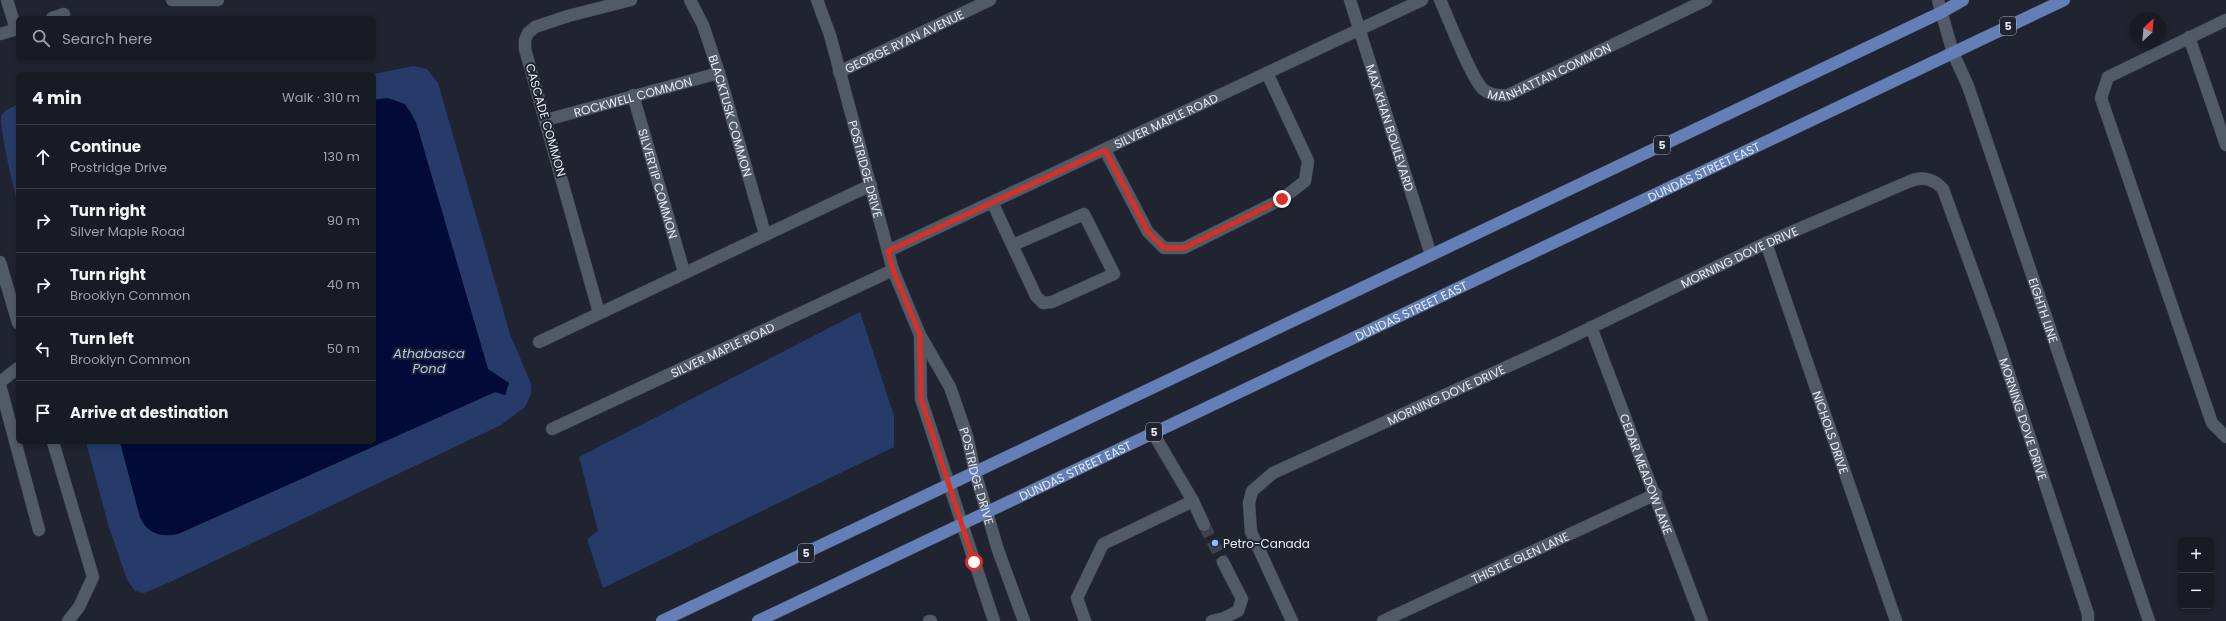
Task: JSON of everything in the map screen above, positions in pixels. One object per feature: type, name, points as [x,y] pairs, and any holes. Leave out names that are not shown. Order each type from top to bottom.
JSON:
[{"type":"main road","name":"5","points":[[662,621],[1942,12],[1963,0]]},
{"type":"main road","name":"DUNDAS STREET EAST","points":[[758,621],[2064,0]]},
{"type":"street","points":[[7,0],[16,26]]},
{"type":"street","points":[[172,0],[218,0]]},
{"type":"street","name":"CASCADE COMMON","points":[[599,313],[525,49],[525,40],[528,33],[534,27],[560,18],[631,0]]},
{"type":"street","name":"BLACKTUSK COMMON","points":[[690,0],[703,25],[719,73],[766,234]]},
{"type":"street","name":"POSTRIDGE DRIVE","points":[[817,0],[871,185],[893,270],[920,335],[950,387],[967,436],[975,472],[988,511],[998,550],[1024,621]]},
{"type":"street","name":"GEORGE RYAN AVENUE","points":[[839,72],[990,0]]},
{"type":"street","name":"MAX KHAN BOULEVARD","points":[[1350,0],[1431,255]]},
{"type":"street","name":"SILVER MAPLE ROAD","points":[[888,251],[993,204],[1422,0]]},
{"type":"street","name":"MANHATTAN COMMON","points":[[1440,0],[1477,83],[1490,94],[1498,96],[1508,95],[1706,0]]},
{"type":"street","name":"EIGHTH LINE","points":[[1938,0],[1953,53],[1968,86],[2149,621]]},
{"type":"street","points":[[58,16],[64,14]]},
{"type":"street","points":[[2226,20],[2108,77],[2101,98],[2212,423],[2226,437]]},
{"type":"street","points":[[0,34],[16,29]]},
{"type":"street","points":[[2189,37],[2226,145]]},
{"type":"street","name":"ROCKWELL COMMON","points":[[546,120],[633,95],[719,73]]},
{"type":"street","points":[[1105,150],[1148,232],[1164,248],[1184,248],[1282,199],[1305,180],[1308,161],[1267,73]]},
{"type":"street","name":"SILVERTIP COMMON","points":[[633,95],[684,272]]},
{"type":"street","name":"MORNING DOVE DRIVE","points":[[1292,621],[1251,532],[1249,503],[1252,491],[1273,473],[1557,344],[1766,243],[1916,179],[1929,179],[1943,189],[1998,341],[2085,607],[2088,621]]},
{"type":"street","points":[[539,342],[684,272],[871,185]]},
{"type":"street","points":[[993,204],[1036,296],[1043,303],[1052,302],[1114,274],[1084,214],[1013,245]]},
{"type":"street","name":"NICHOLS DRIVE","points":[[1766,243],[1896,621]]},
{"type":"street","points":[[0,262],[16,316]]},
{"type":"street","name":"SILVER MAPLE ROAD","points":[[552,429],[893,270]]},
{"type":"street","name":"CEDAR MEADOW LANE","points":[[1591,327],[1656,494],[1702,621]]},
{"type":"street","name":"POSTRIDGE DRIVE","points":[[920,335],[921,399],[994,621]]},
{"type":"street","points":[[16,370],[0,384],[16,442]]},
{"type":"street","points":[[1153,433],[1193,501],[1204,525]]},
{"type":"street","points":[[16,444],[40,530]]},
{"type":"street","points":[[54,444],[93,577],[79,607],[68,621]]},
{"type":"street","name":"THISTLE GLEN LANE","points":[[1383,621],[1656,494]]},
{"type":"street","points":[[1085,621],[1077,598],[1103,544],[1193,501]]},
{"type":"street","points":[[1212,621],[1224,618],[1238,611],[1242,599],[1223,562]]},
{"type":"shaded area","points":[[413,66],[427,69],[438,83],[510,334],[531,384],[531,394],[525,407],[501,425],[168,583],[144,593],[135,591],[127,580],[108,524],[87,444],[121,444],[140,517],[148,528],[155,533],[178,534],[495,392],[505,395],[509,383],[488,369],[411,112],[403,104],[394,100],[376,100],[376,74]]},
{"type":"shaded area","points":[[16,106],[16,196],[1,124],[2,115]]},
{"type":"shaded area","points":[[860,312],[894,416],[894,447],[603,588],[587,539],[598,531],[579,457]]},
{"type":"water","name":"Athabasca Pond","points":[[387,98],[405,104],[416,122],[488,369],[509,383],[505,395],[495,392],[178,534],[160,535],[155,533],[146,527],[140,517],[121,444],[376,444],[376,100]]},
{"type":"tunnel","points":[[1204,525],[1223,562]]},
{"type":"place","name":"Petro-Canada","points":[[1215,543]]},
{"type":"route","points":[[974,562],[921,399],[920,335],[893,270],[888,251],[993,204],[1105,150],[1148,232],[1164,248],[1184,248],[1282,199]]}]
